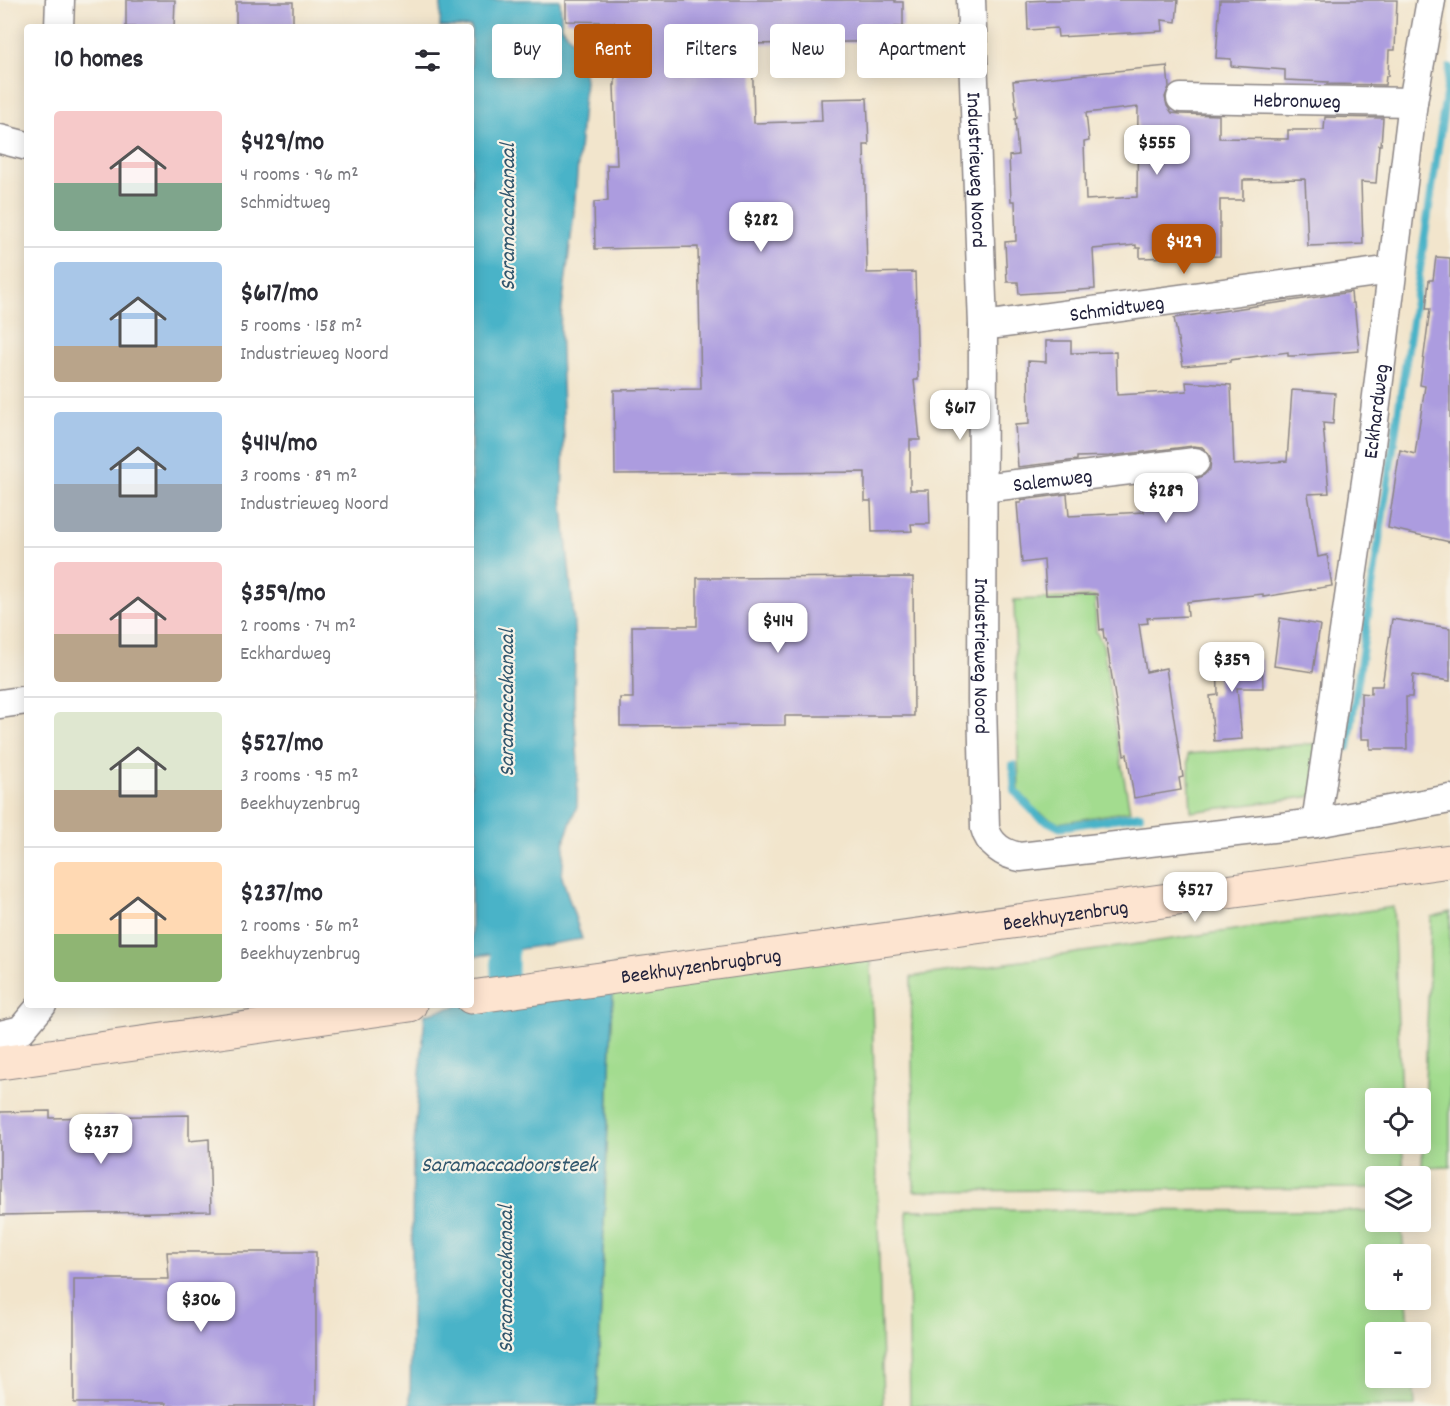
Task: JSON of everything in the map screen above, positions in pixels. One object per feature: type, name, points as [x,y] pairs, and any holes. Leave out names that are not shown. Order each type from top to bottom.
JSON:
[{"type":"street","points":[[59,24],[60,0]]},
{"type":"street","name":"Industrieweg Noord","points":[[971,0],[983,326],[982,701],[987,837],[1003,852],[1020,857],[1316,823],[1450,799]]},
{"type":"street","name":"Eckhardweg","points":[[1316,823],[1369,461],[1413,102],[1431,0]]},
{"type":"street","name":"Hebronweg","points":[[1181,98],[1413,102]]},
{"type":"street","points":[[0,139],[24,145]]},
{"type":"street","name":"Schmidtweg","points":[[983,326],[1392,270]]},
{"type":"street","name":"Salemweg","points":[[983,488],[1195,462]]},
{"type":"street","points":[[0,704],[24,700]]},
{"type":"street","name":"Beekhuyzenbrug","points":[[931,934],[1450,861]]},
{"type":"street","name":"Beekhuyzenbrugbrug","points":[[474,997],[931,934]]},
{"type":"street","points":[[0,1035],[21,1030],[39,1008]]},
{"type":"street","points":[[0,1063],[388,1008]]},
{"type":"green space","points":[[1095,597],[1096,631],[1103,645],[1130,811],[1058,823],[1038,812],[1019,791],[1014,600]]},
{"type":"green space","points":[[1321,743],[1314,796],[1191,812],[1188,754]]},
{"type":"green space","points":[[1393,907],[1401,1088],[1365,1088],[1365,1154],[1403,1154],[1403,1166],[1365,1166],[1365,1188],[914,1191],[911,977]]},
{"type":"green space","points":[[1450,912],[1450,1167],[1422,1166],[1423,1154],[1431,1154],[1431,1088],[1425,1088],[1431,917]]},
{"type":"green space","points":[[870,925],[883,1406],[597,1406],[614,966]]},
{"type":"green space","points":[[907,1210],[1365,1211],[1365,1232],[1402,1232],[1403,1244],[1365,1244],[1365,1310],[1408,1310],[1408,1322],[1365,1322],[1365,1388],[1414,1388],[1415,1406],[910,1406]]},
{"type":"water","points":[[441,0],[560,0],[562,24],[492,24],[492,78],[562,78],[562,27],[574,42],[574,78],[585,78],[585,80],[573,222],[560,324],[564,439],[562,497],[573,607],[574,704],[578,763],[577,806],[565,838],[562,877],[582,939],[474,957],[474,24],[440,24]]},
{"type":"water","name":"Saramaccadoorsteek","points":[[614,966],[597,1406],[410,1406],[413,1157],[425,1014],[449,1008],[474,1008],[474,1002]]},
{"type":"building","points":[[126,0],[175,0],[174,24],[126,24]]},
{"type":"building","points":[[566,0],[895,0],[895,2],[903,2],[903,24],[857,24],[857,42],[845,42],[845,24],[770,24],[770,44],[758,44],[758,24],[664,24],[664,78],[753,78],[754,123],[822,121],[821,99],[867,98],[869,145],[864,145],[867,273],[915,272],[918,380],[914,380],[920,440],[910,440],[910,490],[929,490],[930,524],[911,524],[912,531],[872,532],[871,501],[865,501],[865,472],[615,474],[614,390],[701,389],[698,247],[595,249],[594,202],[608,201],[607,165],[617,165],[615,78],[652,78],[652,24],[566,21]]},
{"type":"building","points":[[1178,0],[1176,22],[1162,20],[1163,31],[1058,37],[1057,28],[1028,30],[1027,1]]},
{"type":"building","points":[[1220,0],[1397,0],[1395,50],[1389,50],[1388,76],[1386,76],[1385,85],[1327,84],[1328,82],[1285,80],[1285,70],[1231,66],[1231,59],[1216,58]]},
{"type":"building","points":[[236,2],[293,2],[293,24],[236,24]]},
{"type":"building","points":[[1167,66],[1169,87],[1165,97],[1172,113],[1219,115],[1219,138],[1288,139],[1288,130],[1324,130],[1325,117],[1383,118],[1376,183],[1361,182],[1363,244],[1308,246],[1305,179],[1243,180],[1243,200],[1220,200],[1220,256],[1140,258],[1140,248],[1136,248],[1136,245],[1093,249],[1095,289],[1019,294],[1018,282],[1007,282],[1005,242],[1016,241],[1015,201],[1011,201],[1009,156],[1018,155],[1013,81]],"holes":[[[1138,107],[1137,197],[1086,200],[1084,142],[1089,141],[1086,113]]]},
{"type":"building","points":[[1436,257],[1450,258],[1450,542],[1388,528],[1400,450],[1415,454],[1425,386],[1420,385],[1430,309],[1426,309],[1429,280],[1433,280]]},
{"type":"building","points":[[1351,292],[1359,351],[1294,356],[1288,356],[1288,352],[1230,360],[1230,362],[1183,366],[1174,318]]},
{"type":"building","points":[[1046,341],[1071,341],[1071,353],[1116,352],[1117,395],[1187,391],[1186,382],[1231,385],[1234,465],[1287,461],[1292,390],[1335,393],[1333,424],[1323,423],[1329,493],[1308,494],[1318,557],[1327,555],[1332,586],[1263,597],[1263,594],[1187,602],[1188,616],[1147,618],[1148,623],[1139,624],[1146,672],[1166,668],[1183,777],[1179,778],[1181,790],[1134,798],[1127,754],[1124,755],[1106,639],[1104,639],[1103,629],[1100,630],[1097,594],[1046,595],[1044,560],[1022,563],[1017,503],[1021,503],[1021,500],[1067,494],[1069,516],[1144,512],[1142,485],[1198,478],[1210,469],[1211,459],[1202,447],[1193,446],[1110,456],[1077,457],[1077,460],[1018,467],[1015,425],[1029,424],[1028,361],[1046,362]]},
{"type":"building","points":[[913,577],[914,716],[785,716],[785,725],[620,726],[620,698],[633,698],[632,626],[697,626],[697,578]]},
{"type":"building","points":[[1280,618],[1320,625],[1313,672],[1274,666]]},
{"type":"building","points":[[1392,619],[1450,628],[1450,681],[1413,675],[1412,697],[1406,697],[1407,749],[1370,749],[1370,739],[1361,739],[1361,693],[1371,694],[1371,686],[1382,686]]},
{"type":"building","points":[[1233,651],[1234,660],[1262,659],[1263,688],[1237,688],[1242,739],[1214,741],[1210,696],[1218,695],[1217,652]]},
{"type":"building","points":[[50,1111],[50,1118],[189,1115],[189,1141],[209,1139],[211,1211],[0,1215],[0,1112]]},
{"type":"building","points":[[167,1252],[316,1252],[316,1406],[166,1406],[166,1403],[74,1403],[74,1279],[169,1279]]},
{"type":"waterway","points":[[1348,747],[1450,68]]},
{"type":"waterway","points":[[1013,765],[1015,791],[1039,817],[1059,827],[1140,815]]},
{"type":"waterway","name":"Saramaccakanaal","points":[[504,1014],[505,913]]}]
